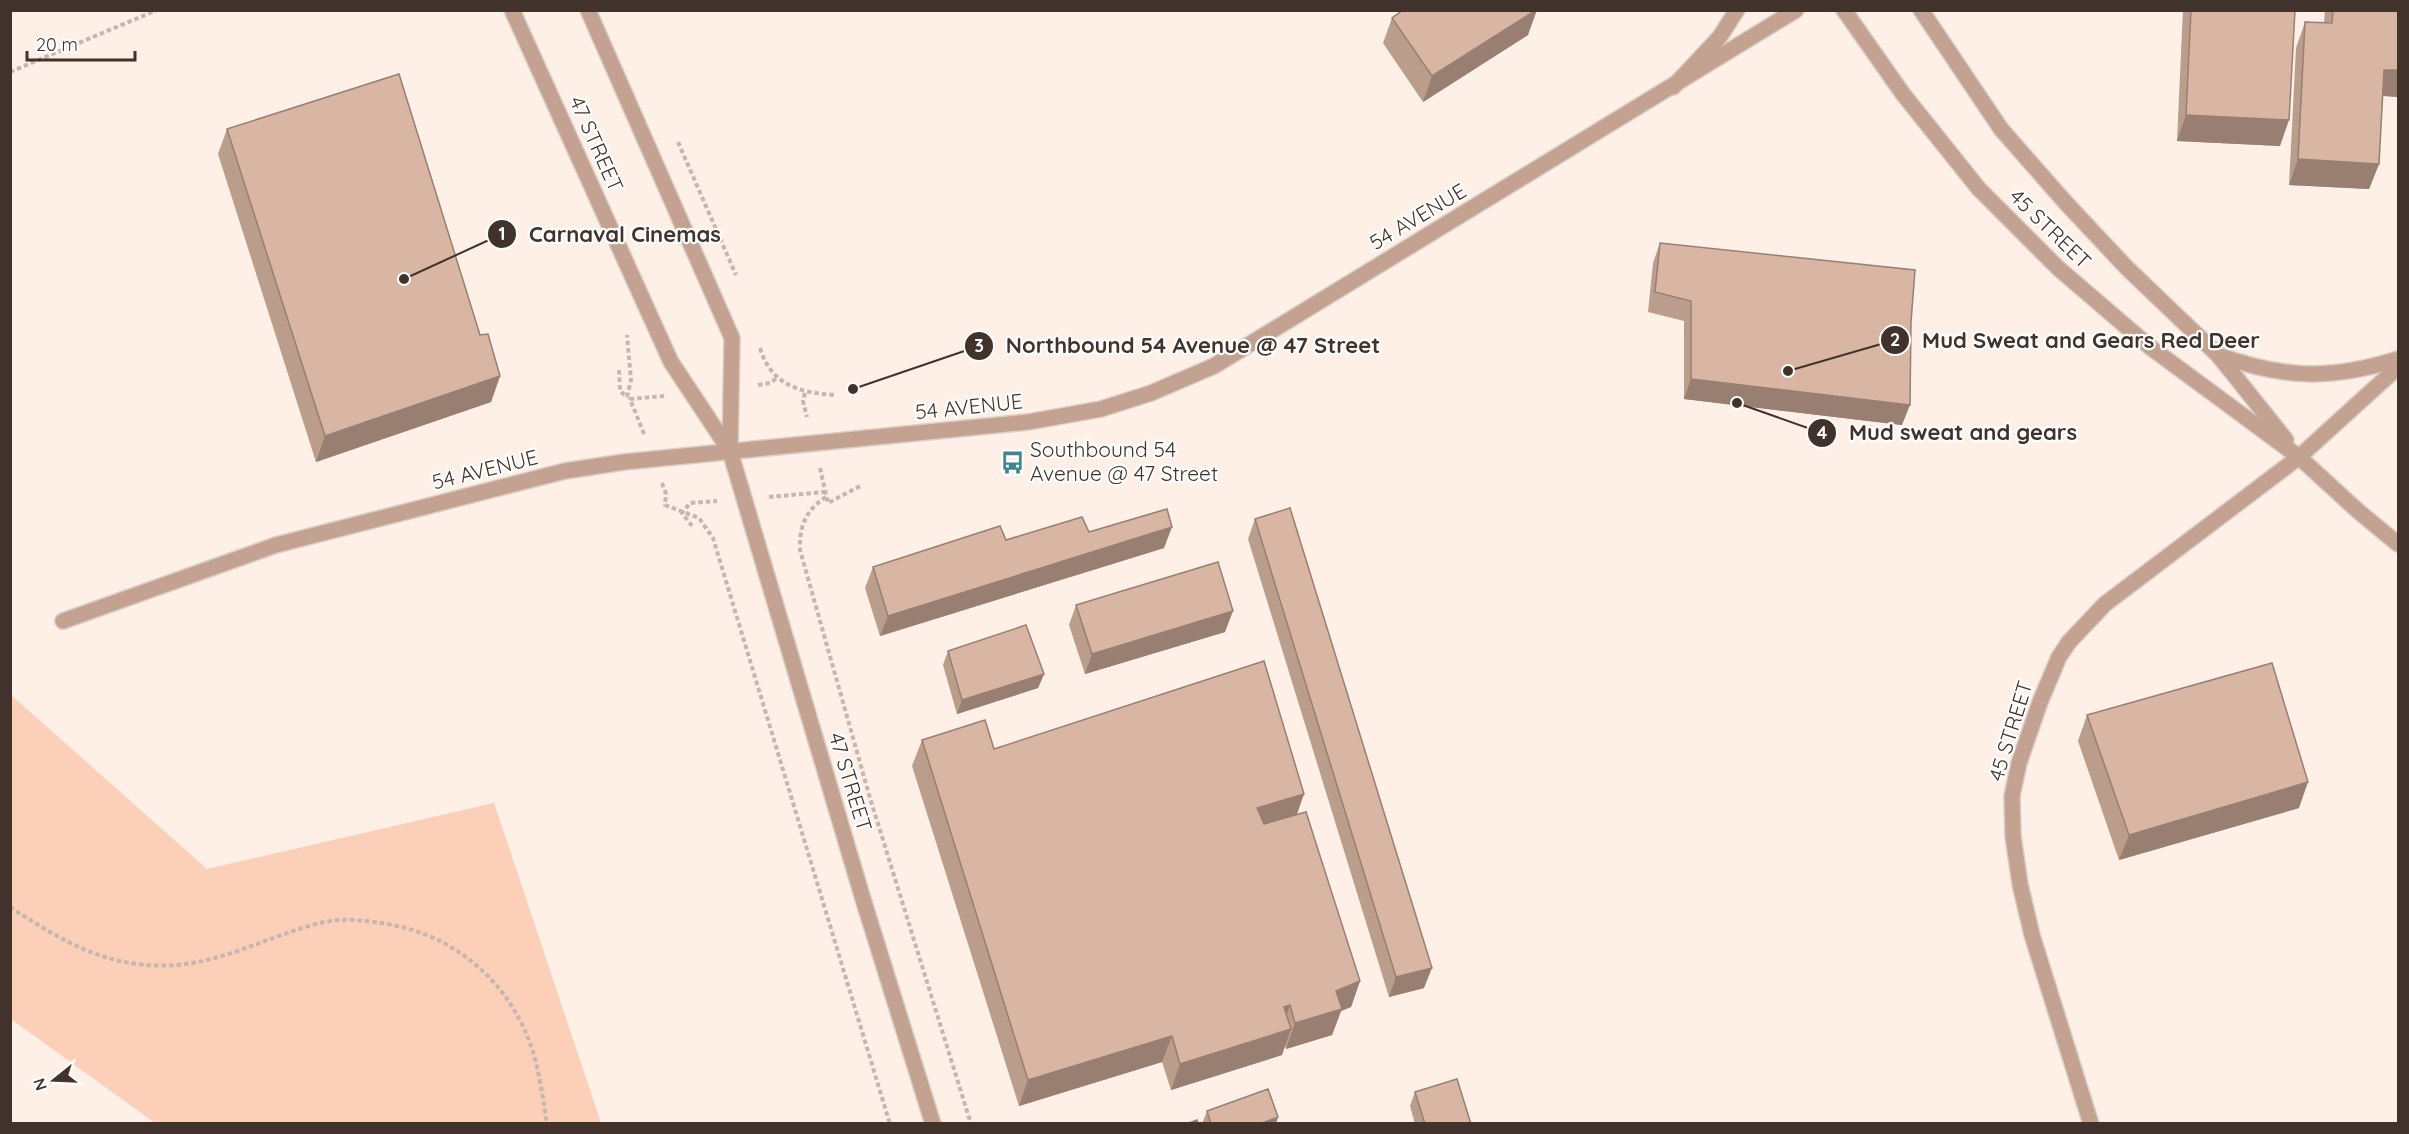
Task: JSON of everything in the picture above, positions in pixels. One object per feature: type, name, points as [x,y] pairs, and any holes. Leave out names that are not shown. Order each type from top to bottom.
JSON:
[{"type":"street","name":"47 STREET","points":[[512,10],[671,362],[730,452],[863,899],[933,1124]]},
{"type":"street","name":"47 STREET","points":[[588,10],[732,338],[730,452]]},
{"type":"street","points":[[1673,87],[1719,38],[1737,10]]},
{"type":"street","name":"54 AVENUE","points":[[63,621],[276,545],[593,465],[1028,422],[1101,409],[1151,393],[1214,366],[1796,10]]},
{"type":"street","name":"45 STREET","points":[[1844,10],[1903,94],[1979,189],[2058,268],[2150,347],[2299,457]]},
{"type":"street","name":"45 STREET","points":[[1921,10],[2001,129],[2127,268],[2218,355],[2299,457]]},
{"type":"street","points":[[2218,355],[2253,368],[2282,373],[2324,375],[2366,369],[2398,359]]},
{"type":"street","points":[[2398,367],[2299,457],[2398,544]]},
{"type":"street","name":"45 STREET","points":[[2091,1124],[2032,935],[2020,884],[2013,836],[2012,796],[2019,763],[2059,657],[2069,642],[2105,604],[2299,457]]},
{"type":"path","points":[[10,72],[157,10]]},
{"type":"path","points":[[763,360],[774,374],[793,388],[805,393],[835,395]]},
{"type":"path","points":[[619,370],[620,391],[628,398],[631,380]]},
{"type":"path","points":[[862,485],[828,503],[826,494],[814,505],[807,514],[800,536],[800,550],[870,798],[971,1124]]},
{"type":"path","points":[[666,494],[665,505],[699,518],[713,538],[890,1124]]},
{"type":"path","points":[[682,513],[690,503]]},
{"type":"path","points":[[682,513],[692,526]]},
{"type":"path","points":[[10,907],[63,941],[104,957],[138,964],[171,965],[209,962],[290,932],[320,923],[347,919],[380,922],[419,932],[448,944],[474,961],[512,1008],[533,1053],[547,1124]]},
{"type":"shaded area","points":[[11,695],[207,869],[494,803],[601,1123],[155,1123],[11,1019]]},
{"type":"building","points":[[1403,10],[1536,10],[1432,76],[1392,18]]},
{"type":"building","points":[[2191,10],[2295,10],[2289,120],[2186,115]]},
{"type":"building","points":[[2333,10],[2398,10],[2398,70],[2384,70],[2379,164],[2298,159],[2305,22],[2332,23]]},
{"type":"building","points":[[399,74],[480,335],[488,334],[500,376],[325,436],[227,129]]},
{"type":"building","points":[[1660,243],[1915,270],[1911,322],[1910,405],[1691,379],[1691,301],[1655,292]]},
{"type":"building","points":[[1290,508],[1432,968],[1396,977],[1255,519]]},
{"type":"building","points":[[1167,509],[1172,527],[888,616],[873,567],[1000,526],[1006,540],[1082,517],[1089,532]]},
{"type":"building","points":[[1218,562],[1233,611],[1092,654],[1076,605]]},
{"type":"building","points":[[1026,625],[1044,674],[962,700],[948,651]]},
{"type":"building","points":[[1264,661],[1304,794],[1257,808],[1264,824],[1306,812],[1360,981],[1336,991],[1342,1009],[1295,1023],[1290,1005],[1284,1007],[1291,1029],[1180,1064],[1172,1036],[1028,1080],[922,740],[985,720],[994,749]]},
{"type":"building","points":[[2272,663],[2308,782],[2129,835],[2087,715]]},
{"type":"building","points":[[1457,1079],[1471,1124],[1425,1124],[1415,1092]]},
{"type":"building","points":[[1268,1089],[1278,1117],[1260,1124],[1211,1124],[1207,1111]]},
{"type":"building","points":[[1197,1120],[1198,1124],[1186,1124]]},
{"type":"place","name":"Carnaval Cinemas","points":[[404,279]]},
{"type":"place","name":"Mud Sweat and Gears Red Deer","points":[[1788,371]]},
{"type":"place","name":"Northbound 54 Avenue @ 47 Street","points":[[853,389]]},
{"type":"place","name":"Mud sweat and gears","points":[[1737,403]]},
{"type":"place","name":"Southbound 54 Avenue @ 47 Street","points":[[1012,462]]}]
